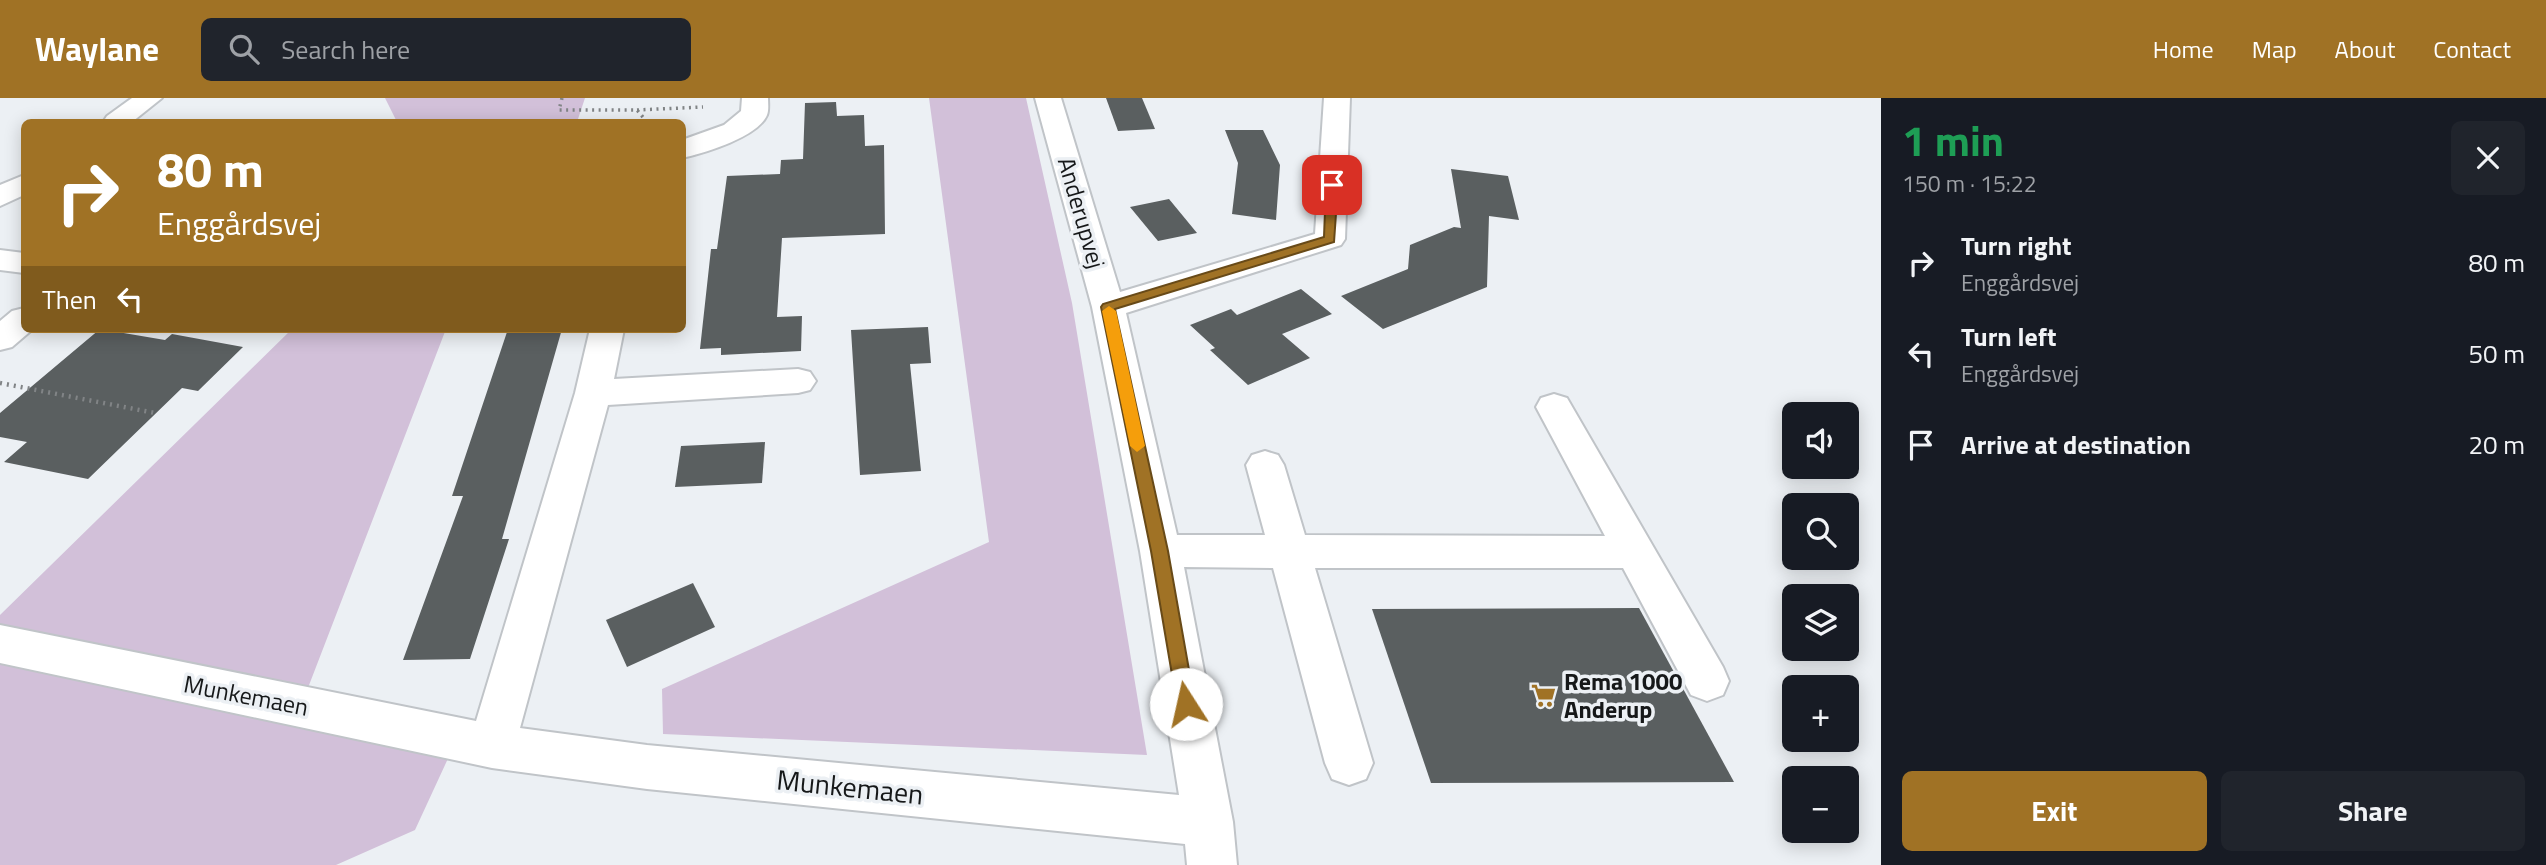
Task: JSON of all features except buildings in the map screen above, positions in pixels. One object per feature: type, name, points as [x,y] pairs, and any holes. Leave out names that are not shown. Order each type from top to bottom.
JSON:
[{"type":"street","points":[[120,119],[149,98]]},
{"type":"street","name":"Anderupvej","points":[[1048,98],[1108,307],[1160,551],[1210,844]]},
{"type":"street","points":[[1108,307],[1330,239],[1337,98]]},
{"type":"street","points":[[686,149],[734,131],[754,114],[755,101]]},
{"type":"street","points":[[0,169],[21,172]]},
{"type":"street","points":[[0,197],[21,186]]},
{"type":"street","points":[[0,260],[21,264]]},
{"type":"street","points":[[0,339],[21,322]]},
{"type":"street","points":[[492,746],[593,393],[606,333]]},
{"type":"street","points":[[593,393],[798,381]]},
{"type":"street","points":[[1554,407],[1707,681]]},
{"type":"street","points":[[1265,465],[1349,763]]},
{"type":"street","points":[[1160,551],[1635,552]]},
{"type":"street","name":"Munkemaen","points":[[0,644],[492,746],[1210,844]]},
{"type":"path","points":[[562,98],[559,110],[638,110],[755,101]]},
{"type":"path","points":[[638,110],[645,119]]},
{"type":"path","points":[[0,383],[155,413]]},
{"type":"shaded area","points":[[385,98],[585,98],[578,119],[396,119]]},
{"type":"shaded area","points":[[929,98],[1026,98],[1072,303],[1147,755],[663,734],[662,689],[989,542]]},
{"type":"shaded area","points":[[288,333],[444,333],[301,706],[457,739],[415,830],[336,865],[0,865],[0,615]]},
{"type":"slow traffic","points":[[1109,311],[1137,446]]},
{"type":"place","name":"Rema 1000 Anderup","points":[[1544,696]]},
{"type":"route","points":[[1186,704],[1160,551],[1108,307],[1330,239],[1332,185]]}]
